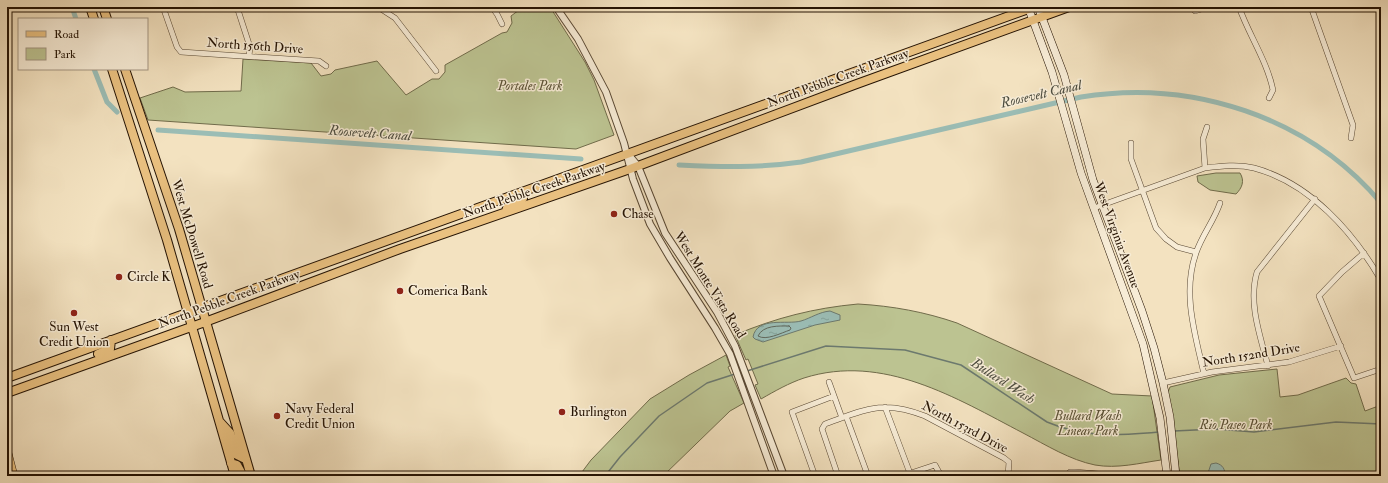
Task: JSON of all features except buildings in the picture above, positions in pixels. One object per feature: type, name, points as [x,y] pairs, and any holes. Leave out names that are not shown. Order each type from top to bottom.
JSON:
[{"type":"highway","points":[[7,452],[13,476]]},
{"type":"main road","points":[[90,7],[94,18]]},
{"type":"main road","points":[[103,7],[107,18]]},
{"type":"main road","name":"West Virginia Avenue","points":[[1038,7],[1068,90],[1087,163],[1142,311],[1163,383],[1174,444],[1176,476]]},
{"type":"main road","name":"North Pebble Creek Parkway","points":[[7,393],[205,322],[394,251],[630,169],[854,85],[1069,7]]},
{"type":"main road","name":"North Pebble Creek Parkway","points":[[7,378],[1030,8]]},
{"type":"main road","name":"West Virginia Avenue","points":[[1030,8],[1059,93],[1078,163],[1143,344],[1160,418],[1168,476]]},
{"type":"main road","name":"West McDowell Road","points":[[112,70],[148,179],[235,476]]},
{"type":"main road","points":[[119,70],[128,78]]},
{"type":"main road","name":"West McDowell Road","points":[[125,70],[161,173],[251,476]]},
{"type":"main road","points":[[148,179],[161,173]]},
{"type":"main road","points":[[506,212],[511,202],[535,194],[545,184]]},
{"type":"main road","points":[[92,362],[95,356],[110,349],[111,340]]},
{"type":"main road","points":[[218,420],[230,433],[237,455],[245,459]]},
{"type":"main road","points":[[231,462],[237,465],[243,476]]},
{"type":"street","name":"North 156th Drive","points":[[163,7],[177,47],[181,52],[318,61],[326,66]]},
{"type":"street","points":[[237,7],[250,47],[249,56]]},
{"type":"street","points":[[378,7],[394,18],[436,71]]},
{"type":"street","points":[[492,7],[502,24]]},
{"type":"street","name":"West Monte Vista Road","points":[[556,7],[578,39],[600,80],[628,154],[630,169],[644,212],[658,239],[715,328],[734,364],[774,476]]},
{"type":"street","points":[[1193,9],[1208,7]]},
{"type":"street","points":[[1239,7],[1247,29],[1266,69],[1273,90],[1270,98]]},
{"type":"street","points":[[1311,7],[1352,124],[1350,138]]},
{"type":"street","points":[[1205,168],[1203,139],[1207,127]]},
{"type":"street","points":[[1130,143],[1131,159],[1156,228],[1161,235],[1177,247],[1196,252]]},
{"type":"street","name":"West Monte Vista Road","points":[[628,154],[638,166],[663,228],[724,323],[752,386],[784,476]]},
{"type":"street","points":[[1094,208],[1205,168],[1225,166],[1253,168],[1285,181],[1315,199],[1351,237],[1364,253],[1381,280]]},
{"type":"street","points":[[1268,366],[1252,295],[1253,284],[1257,272],[1315,199]]},
{"type":"street","points":[[1204,374],[1192,320],[1189,299],[1190,277],[1196,252],[1220,203]]},
{"type":"street","points":[[1364,253],[1342,272],[1319,296],[1354,378],[1381,369]]},
{"type":"street","name":"North 152nd Drive","points":[[1163,383],[1204,374],[1289,362],[1341,346]]},
{"type":"street","points":[[829,382],[868,476]]},
{"type":"street","points":[[815,476],[792,412],[834,396]]},
{"type":"street","points":[[885,407],[911,474]]},
{"type":"street","name":"North 153rd Drive","points":[[838,476],[822,428],[825,424],[844,417],[869,409],[885,407],[912,411],[925,416],[1004,458],[1009,462],[1008,476]]},
{"type":"street","points":[[902,476],[935,465],[941,476]]},
{"type":"street","points":[[1069,474],[1121,476]]},
{"type":"green space","name":"Portales Park","points":[[523,7],[550,7],[585,62],[594,80],[614,135],[576,149],[148,120],[140,98],[173,87],[185,92],[241,91],[243,59],[311,63],[321,76],[331,74],[335,70],[377,61],[406,95],[432,79],[439,79],[445,72],[445,65],[502,33],[507,32],[512,23],[511,16]]},
{"type":"green space","points":[[1216,173],[1240,173],[1242,176],[1242,184],[1236,194],[1210,190],[1198,182],[1197,176]]},
{"type":"green space","name":"Bullard Wash Linear Park","points":[[858,304],[909,310],[945,319],[957,323],[1112,394],[1152,396],[1161,460],[1128,465],[1103,466],[1076,460],[972,406],[918,383],[890,375],[862,371],[833,372],[798,380],[761,399],[755,385],[758,384],[748,359],[746,360],[735,335],[780,319],[810,311]]},
{"type":"green space","points":[[726,355],[730,366],[728,367],[744,403],[730,411],[663,476],[579,476],[591,460],[650,399],[689,375]]},
{"type":"green space","name":"Rio Paseo Park","points":[[1277,369],[1280,397],[1298,395],[1346,378],[1351,383],[1356,384],[1365,411],[1381,405],[1381,473],[1360,476],[1180,476],[1168,392],[1170,387],[1219,375]]},
{"type":"water","points":[[830,311],[840,315],[840,320],[815,325],[763,342],[753,337],[756,330],[760,326],[773,323],[801,321]]},
{"type":"water","points":[[1216,463],[1223,468],[1225,471],[1225,476],[1207,476],[1211,464]]},
{"type":"waterway","name":"Roosevelt Canal","points":[[72,7],[76,18]]},
{"type":"waterway","name":"Roosevelt Canal","points":[[94,70],[107,102],[117,112]]},
{"type":"waterway","name":"Roosevelt Canal","points":[[679,165],[740,166],[801,162],[1081,97],[1122,93],[1164,94],[1205,100],[1245,111],[1283,126],[1319,147],[1352,173],[1381,203]]},
{"type":"waterway","name":"Roosevelt Canal","points":[[158,130],[581,159]]},
{"type":"waterway","name":"Bullard Wash","points":[[747,371],[826,346],[905,350],[961,365],[1047,422],[1062,427],[1076,431],[1117,435],[1160,432]]},
{"type":"waterway","name":"Bullard Wash","points":[[605,476],[620,457],[659,416],[707,383],[735,374]]},
{"type":"waterway","name":"Bullard Wash","points":[[1174,431],[1216,429],[1254,432],[1336,422],[1381,424]]},
{"type":"place","name":"Chase","points":[[614,214]]},
{"type":"place","name":"Circle K","points":[[119,277]]},
{"type":"place","name":"Comerica Bank","points":[[400,291]]},
{"type":"place","name":"Sun West Credit Union","points":[[74,313]]},
{"type":"place","name":"Burlington","points":[[562,412]]},
{"type":"place","name":"Navy Federal Credit Union","points":[[277,416]]}]
